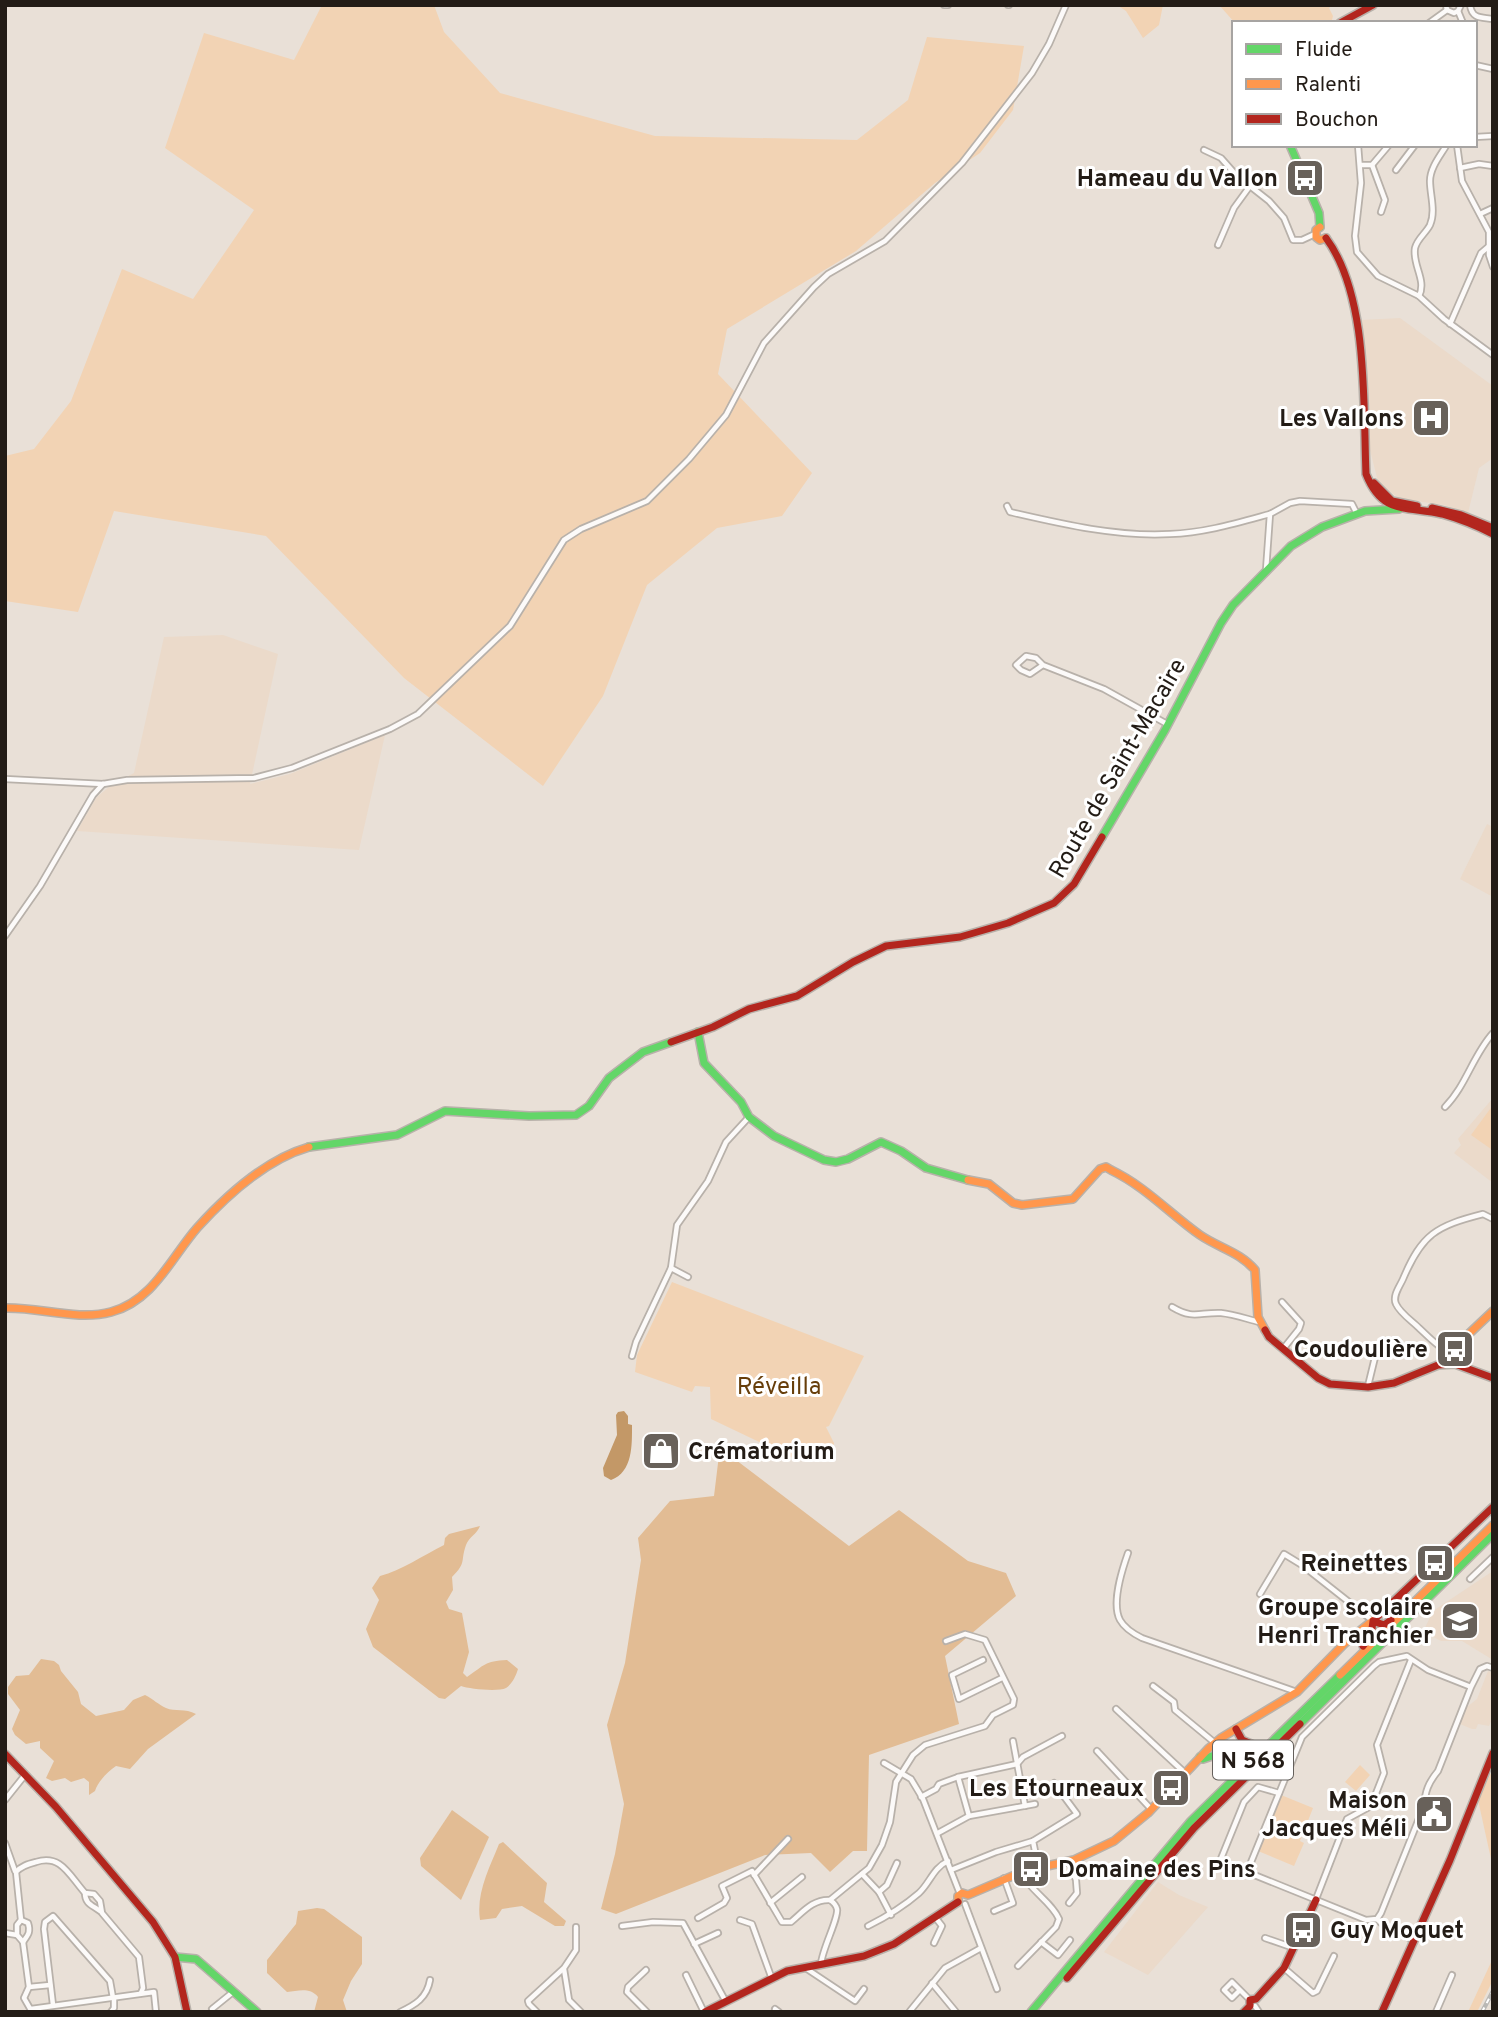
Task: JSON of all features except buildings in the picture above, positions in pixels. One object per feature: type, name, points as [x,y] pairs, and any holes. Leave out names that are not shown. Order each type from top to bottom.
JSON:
[{"type":"main road","points":[[1344,21],[1369,7]]},
{"type":"main road","points":[[1290,147],[1319,213],[1318,230],[1328,230],[1326,238],[1333,248],[1347,284],[1359,333],[1368,482],[1380,497],[1399,509],[1448,516],[1493,534]]},
{"type":"main road","points":[[1365,460],[1373,487],[1380,497],[1400,506],[1423,507]]},
{"type":"main road","points":[[1370,475],[1378,490],[1392,501],[1461,515],[1493,528]]},
{"type":"main road","points":[[1376,510],[1380,497]]},
{"type":"main road","points":[[1361,512],[1380,497]]},
{"type":"main road","name":"Route de Saint-Macaire","points":[[5,1308],[112,1313],[137,1301],[151,1289],[186,1240],[207,1217],[264,1170],[303,1148],[334,1141],[396,1135],[445,1111],[529,1116],[576,1115],[589,1106],[609,1078],[643,1052],[698,1032],[749,1009],[797,996],[853,962],[886,946],[960,937],[1008,923],[1054,903],[1069,892],[1074,884],[1168,725],[1233,605],[1291,546],[1322,527],[1361,512],[1399,509]]},
{"type":"main road","points":[[698,1032],[704,1063],[716,1079],[741,1102],[749,1117],[774,1136],[824,1160],[836,1162],[848,1159],[881,1142],[901,1151],[926,1168],[948,1176],[989,1184],[1006,1199],[1022,1205],[1073,1199],[1100,1169],[1106,1167],[1145,1189],[1205,1238],[1251,1264],[1255,1270],[1259,1319],[1269,1337],[1318,1378],[1330,1384],[1368,1387],[1394,1383],[1438,1366],[1455,1364],[1493,1378]]},
{"type":"main road","points":[[1455,1364],[1454,1353],[1464,1336],[1493,1311]]},
{"type":"main road","points":[[708,2011],[787,1971],[864,1956],[894,1944],[963,1899],[1004,1878],[1069,1861],[1114,1842],[1137,1826],[1215,1743],[1297,1692],[1345,1643],[1373,1621],[1493,1507]]},
{"type":"main road","name":"N 568","points":[[1031,2012],[1191,1821],[1493,1525]]},
{"type":"main road","name":"N 568","points":[[1038,2012],[1194,1828],[1493,1534]]},
{"type":"main road","points":[[1373,1621],[1384,1625],[1443,1575]]},
{"type":"main road","points":[[1310,1705],[1368,1640],[1373,1621]]},
{"type":"main road","points":[[1236,1729],[1238,1737],[1245,1744],[1263,1744],[1302,1713]]},
{"type":"main road","points":[[1381,2012],[1439,1882],[1492,1749]]},
{"type":"main road","points":[[5,1754],[56,1807],[153,1922],[175,1957],[187,2012]]},
{"type":"main road","points":[[1191,1821],[1226,1781],[1228,1773],[1222,1757],[1200,1757]]},
{"type":"main road","points":[[1252,2006],[1284,1968],[1316,1900]]},
{"type":"main road","points":[[175,1957],[196,1959],[257,2012]]},
{"type":"street","points":[[5,779],[103,784],[127,780],[254,778],[273,774],[390,729],[418,714],[510,626],[564,540],[581,529],[647,501],[689,459],[726,415],[765,342],[814,287],[828,274],[890,237],[968,155],[1032,73],[1049,44],[1066,5]]},
{"type":"street","points":[[1470,5],[1471,12],[1476,16],[1486,20],[1493,19]]},
{"type":"street","points":[[1432,21],[1447,8],[1451,13],[1460,8]]},
{"type":"street","points":[[1358,147],[1361,165],[1355,236],[1357,252],[1378,276],[1419,296],[1450,324],[1493,355]]},
{"type":"street","points":[[1361,165],[1372,165],[1387,147]]},
{"type":"street","points":[[1396,170],[1413,147]]},
{"type":"street","points":[[1419,296],[1423,287],[1415,258],[1415,246],[1430,224],[1433,209],[1430,179],[1432,169],[1445,147]]},
{"type":"street","points":[[1457,147],[1462,181],[1489,232],[1493,267]]},
{"type":"street","points":[[1204,150],[1221,158],[1236,175],[1279,212],[1293,240],[1302,240],[1318,230]]},
{"type":"street","points":[[1460,168],[1479,164],[1493,166]]},
{"type":"street","points":[[1372,165],[1385,200],[1381,212]]},
{"type":"street","points":[[1218,245],[1234,208],[1250,186]]},
{"type":"street","points":[[1480,215],[1493,208]]},
{"type":"street","points":[[1450,324],[1480,253],[1489,247]]},
{"type":"street","points":[[1007,506],[1010,512],[1136,535],[1211,530],[1270,514],[1290,503],[1300,501],[1352,504],[1361,512]]},
{"type":"street","points":[[1266,570],[1270,514]]},
{"type":"street","points":[[1043,665],[1030,674],[1016,664],[1026,656],[1035,657],[1043,665],[1104,689],[1168,725]]},
{"type":"street","points":[[5,936],[40,886],[93,795],[103,784]]},
{"type":"street","points":[[1444,1107],[1455,1097],[1480,1048],[1493,1032]]},
{"type":"street","points":[[632,1356],[671,1268],[677,1225],[708,1181],[726,1142],[749,1117]]},
{"type":"street","points":[[1454,1353],[1441,1349],[1397,1306],[1395,1297],[1412,1258],[1431,1234],[1461,1220],[1483,1214],[1493,1219]]},
{"type":"street","points":[[671,1268],[688,1277]]},
{"type":"street","points":[[1282,1302],[1301,1323],[1282,1350]]},
{"type":"street","points":[[1172,1307],[1182,1313],[1199,1316],[1220,1313],[1259,1319]]},
{"type":"street","points":[[1368,1387],[1377,1349]]},
{"type":"street","points":[[1128,1553],[1118,1582],[1118,1617],[1129,1630],[1142,1638],[1297,1692]]},
{"type":"street","points":[[1260,1594],[1284,1553],[1373,1621]]},
{"type":"street","points":[[1470,1579],[1493,1557]]},
{"type":"street","points":[[753,1873],[778,1918],[787,1923],[819,1900],[830,1900],[869,1868],[882,1845],[890,1822],[896,1782],[913,1755],[925,1745],[985,1726],[992,1715],[1013,1705],[1014,1699],[985,1640],[965,1634],[946,1641]]},
{"type":"street","points":[[1247,1872],[1302,1737],[1379,1662],[1404,1655],[1428,1670],[1471,1687]]},
{"type":"street","points":[[982,1660],[952,1675],[959,1699],[1002,1678]]},
{"type":"street","points":[[1316,1900],[1348,1819],[1371,1806],[1384,1773],[1377,1745],[1411,1660]]},
{"type":"street","points":[[1377,1919],[1424,1806],[1427,1787],[1438,1771],[1471,1687],[1480,1669],[1487,1666],[1493,1668]]},
{"type":"street","points":[[1153,1686],[1174,1702],[1175,1710],[1215,1743]]},
{"type":"street","points":[[1116,1709],[1185,1773]]},
{"type":"street","points":[[921,1797],[936,1789],[939,1784],[958,1777],[1017,1764],[1023,1757],[1062,1736]]},
{"type":"street","points":[[1013,1741],[1025,1806]]},
{"type":"street","points":[[1097,1751],[1152,1809]]},
{"type":"street","points":[[884,1763],[911,1779],[921,1797],[938,1833],[997,1989]]},
{"type":"street","points":[[5,1800],[25,1775]]},
{"type":"street","points":[[958,1777],[970,1816]]},
{"type":"street","points":[[951,1870],[1033,1841],[1077,1814],[1054,1783]]},
{"type":"street","points":[[1279,1793],[1258,1787],[1244,1802],[1220,1861],[1368,1921],[1377,1919]]},
{"type":"street","points":[[938,1833],[970,1816],[1035,1804]]},
{"type":"street","points":[[698,1918],[724,1903],[727,1898],[722,1886],[753,1873],[788,1839]]},
{"type":"street","points":[[1033,1841],[1038,1867]]},
{"type":"street","points":[[5,1843],[16,1872],[21,1920],[17,1927],[18,1936],[23,1942],[29,1987],[24,1998],[31,2010],[154,1992],[156,2012]]},
{"type":"street","points":[[16,1872],[20,1867],[47,1858],[58,1862],[85,1893],[85,1899],[100,1911],[139,1957],[143,1988],[141,1993]]},
{"type":"street","points":[[868,1926],[891,1914],[921,1891],[934,1872],[948,1861]]},
{"type":"street","points":[[1069,1861],[1076,1880],[1077,1893],[1069,1903]]},
{"type":"street","points":[[879,1892],[887,1885],[897,1863]]},
{"type":"street","points":[[1018,1966],[1056,1927],[1059,1919],[1021,1872]]},
{"type":"street","points":[[862,1874],[879,1892],[891,1914]]},
{"type":"street","points":[[770,1903],[802,1877]]},
{"type":"street","points":[[995,1911],[1013,1903],[1004,1878]]},
{"type":"street","points":[[85,1893],[91,1892],[97,1897],[100,1911]]},
{"type":"street","points":[[821,1964],[821,1955],[837,1908],[830,1900]]},
{"type":"street","points":[[55,2012],[44,1924],[53,1916],[110,1980],[114,1998],[111,2012]]},
{"type":"street","points":[[934,1943],[942,1926],[935,1917]]},
{"type":"street","points":[[1377,1919],[1386,1928],[1414,1940]]},
{"type":"street","points":[[21,1920],[28,1923],[29,1929],[29,1936],[23,1942]]},
{"type":"street","points":[[740,1920],[752,1924],[772,1979]]},
{"type":"street","points":[[622,1926],[653,1922],[683,1923],[726,2002]]},
{"type":"street","points":[[537,2012],[528,2001],[564,1968],[576,1950],[576,1927]]},
{"type":"street","points":[[5,1933],[18,1936]]},
{"type":"street","points":[[694,1944],[718,1933]]},
{"type":"street","points":[[1265,1938],[1295,1948]]},
{"type":"street","points":[[1041,1942],[1058,1955],[1070,1940]]},
{"type":"street","points":[[910,2011],[945,1968],[981,1948]]},
{"type":"street","points":[[1284,1968],[1313,1993],[1317,1991],[1334,1956]]},
{"type":"street","points":[[564,1968],[569,2000],[581,2012]]},
{"type":"street","points":[[804,1968],[855,2001],[864,1989]]},
{"type":"street","points":[[646,1970],[628,1986],[627,1992],[647,2012]]},
{"type":"street","points":[[686,1975],[708,2011]]},
{"type":"street","points":[[1436,2012],[1452,1975]]},
{"type":"street","points":[[400,2012],[418,2003],[428,1987],[429,1980]]},
{"type":"street","points":[[932,1983],[956,2012]]},
{"type":"street","points":[[29,1987],[50,1985]]},
{"type":"street","points":[[1240,1990],[1252,2006]]},
{"type":"street","points":[[212,2009],[233,1992]]},
{"type":"shaded area","name":"Les Vallons","points":[[1400,318],[1493,386],[1493,458],[1479,468],[1468,513],[1444,505],[1401,499],[1381,486],[1377,478],[1370,450],[1368,384],[1360,320]]},
{"type":"shaded area","points":[[223,635],[278,654],[250,784],[290,774],[385,735],[359,850],[77,831],[96,798],[111,785],[134,773],[164,637]]},
{"type":"shaded area","points":[[1487,824],[1493,827],[1493,897],[1460,879]]},
{"type":"shaded area","points":[[1493,1098],[1493,1183],[1454,1153],[1461,1145],[1458,1139]]},
{"type":"shaded area","points":[[624,1411],[628,1416],[628,1424],[632,1425],[630,1457],[624,1471],[611,1480],[604,1476],[603,1468],[617,1435],[616,1415]]},
{"type":"shaded area","points":[[719,1455],[736,1460],[849,1546],[899,1510],[968,1561],[1006,1573],[1016,1596],[945,1656],[959,1724],[869,1755],[867,1851],[853,1851],[830,1872],[811,1853],[765,1855],[616,1914],[601,1909],[624,1804],[607,1725],[625,1663],[641,1560],[638,1538],[670,1501],[714,1496]]},
{"type":"shaded area","points":[[480,1526],[466,1545],[461,1565],[452,1577],[453,1590],[446,1602],[449,1609],[462,1613],[469,1652],[463,1673],[467,1677],[485,1664],[507,1660],[518,1669],[514,1680],[506,1688],[484,1690],[461,1686],[445,1699],[439,1698],[373,1647],[366,1629],[379,1600],[372,1588],[380,1576],[444,1545],[449,1534]]},
{"type":"shaded area","name":"Groupe scolaire Henri Tranchier","points":[[1493,1571],[1493,1660],[1462,1641],[1441,1641],[1423,1632],[1433,1611]]},
{"type":"shaded area","points":[[41,1659],[54,1661],[59,1665],[78,1692],[81,1704],[96,1716],[124,1710],[133,1700],[145,1695],[166,1708],[196,1714],[148,1749],[130,1769],[116,1766],[113,1768],[89,1795],[89,1782],[84,1778],[71,1782],[65,1778],[52,1781],[46,1778],[54,1761],[40,1748],[40,1741],[26,1744],[12,1729],[20,1710],[8,1694],[8,1687],[16,1676],[29,1675]]},
{"type":"shaded area","points":[[1488,1671],[1493,1673],[1493,1717],[1489,1726],[1478,1724],[1476,1729],[1472,1729],[1460,1724],[1467,1707],[1477,1699]]},
{"type":"shaded area","points":[[452,1810],[489,1837],[461,1900],[421,1866],[420,1858]]},
{"type":"shaded area","points":[[503,1842],[547,1883],[544,1902],[566,1921],[564,1926],[555,1926],[522,1906],[502,1909],[496,1918],[480,1920],[484,1881],[499,1844]]},
{"type":"shaded area","points":[[1158,1882],[1179,1895],[1208,1907],[1148,1975],[1104,1952]]},
{"type":"shaded area","points":[[324,1909],[362,1937],[362,1964],[343,2000],[347,2012],[314,2012],[318,1997],[315,1994],[304,1990],[287,1992],[267,1973],[267,1960],[296,1924],[298,1911]]},
{"type":"green space","points":[[322,5],[434,5],[444,32],[500,93],[655,136],[857,140],[908,100],[927,37],[1024,46],[1013,110],[980,153],[935,183],[856,251],[727,329],[718,374],[812,473],[782,516],[717,528],[647,585],[603,696],[543,786],[404,678],[266,536],[114,511],[78,612],[5,601],[5,456],[34,449],[71,401],[122,269],[193,299],[254,210],[165,148],[204,33],[294,60]]},
{"type":"green space","points":[[1117,5],[1163,5],[1159,25],[1143,38],[1126,11]]},
{"type":"green space","points":[[1219,5],[1333,5],[1329,8],[1333,16],[1329,21],[1233,21]]},
{"type":"green space","points":[[1493,1105],[1493,1146],[1491,1149],[1471,1135]]},
{"type":"green space","name":"Réveilla","points":[[672,1282],[864,1356],[829,1426],[826,1427],[834,1443],[833,1450],[821,1457],[797,1460],[711,1419],[710,1387],[695,1386],[692,1392],[635,1372],[637,1355]]},
{"type":"green space","points":[[1360,1765],[1370,1775],[1356,1791],[1345,1782]]},
{"type":"green space","points":[[1493,1773],[1493,1868],[1478,1800]]},
{"type":"green space","points":[[1281,1795],[1313,1808],[1300,1841],[1304,1843],[1294,1866],[1258,1851]]},
{"type":"green space","points":[[1493,1958],[1493,1980],[1477,2012],[1468,2012]]},
{"type":"railway","points":[[1482,2012],[1493,1991]]},
{"type":"traffic: fast","points":[[1291,147],[1319,213],[1320,227]]},
{"type":"traffic: fast","points":[[1102,837],[1165,730],[1233,605],[1291,546],[1322,527],[1365,511],[1399,509]]},
{"type":"traffic: fast","points":[[698,1032],[704,1063],[741,1102],[749,1117],[774,1136],[824,1160],[836,1162],[848,1159],[881,1142],[901,1151],[926,1168],[968,1180]]},
{"type":"traffic: fast","points":[[309,1147],[397,1135],[445,1111],[529,1116],[576,1115],[589,1106],[609,1078],[643,1052],[671,1042]]},
{"type":"traffic: fast","points":[[1300,1724],[1493,1534]]},
{"type":"traffic: fast","points":[[1031,2012],[1191,1821],[1340,1675]]},
{"type":"traffic: fast","points":[[1200,1757],[1222,1757],[1228,1773]]},
{"type":"traffic: fast","points":[[175,1957],[196,1959],[257,2012]]},
{"type":"traffic: slow","points":[[1320,227],[1316,230],[1316,237],[1320,240],[1326,238]]},
{"type":"traffic: slow","points":[[5,1308],[85,1315],[111,1312],[126,1306],[150,1288],[197,1228],[234,1191],[278,1160],[309,1147]]},
{"type":"traffic: slow","points":[[968,1180],[989,1184],[1013,1203],[1022,1205],[1073,1199],[1100,1169],[1106,1167],[1135,1184],[1200,1235],[1236,1254],[1255,1270],[1258,1317],[1265,1330]]},
{"type":"traffic: slow","points":[[1455,1364],[1456,1346],[1493,1311]]},
{"type":"traffic: slow","points":[[1340,1675],[1493,1525]]},
{"type":"traffic: slow","points":[[958,1902],[958,1896],[962,1893],[968,1895],[1024,1871],[1074,1860],[1114,1841],[1148,1813],[1209,1748],[1297,1692],[1345,1643],[1376,1618]]},
{"type":"traffic: jam","points":[[1344,21],[1373,5]]},
{"type":"traffic: jam","points":[[1326,238],[1340,262],[1357,320],[1363,384],[1366,474],[1372,487],[1388,503],[1406,509],[1442,514],[1493,534]]},
{"type":"traffic: jam","points":[[1374,483],[1392,501],[1417,506]]},
{"type":"traffic: jam","points":[[1432,508],[1461,515],[1493,528]]},
{"type":"traffic: jam","points":[[671,1042],[713,1027],[749,1009],[797,996],[853,962],[886,946],[960,937],[1008,923],[1054,903],[1074,884],[1102,837]]},
{"type":"traffic: jam","points":[[1265,1330],[1269,1337],[1318,1378],[1330,1384],[1368,1387],[1394,1383],[1438,1365],[1455,1364],[1493,1378]]},
{"type":"traffic: jam","points":[[1376,1618],[1493,1507]]},
{"type":"traffic: jam","points":[[1363,1646],[1371,1636],[1373,1621],[1384,1625],[1391,1620]]},
{"type":"traffic: jam","points":[[1067,1978],[1194,1828],[1300,1724]]},
{"type":"traffic: jam","points":[[1236,1729],[1242,1740],[1254,1745]]},
{"type":"traffic: jam","points":[[1382,2012],[1450,1860],[1493,1753]]},
{"type":"traffic: jam","points":[[5,1754],[56,1807],[153,1922],[175,1957],[187,2012]]},
{"type":"traffic: jam","points":[[1244,2012],[1250,2006],[1250,2000],[1256,1999],[1284,1968],[1316,1900]]},
{"type":"traffic: jam","points":[[705,2012],[787,1971],[864,1956],[894,1944],[958,1902]]},
{"type":"place","name":"Hameau du Vallon","points":[[1305,178]]},
{"type":"place","name":"Les Vallons","points":[[1431,418]]},
{"type":"place","name":"Coudoulière","points":[[1455,1349]]},
{"type":"place","name":"Crématorium","points":[[661,1451]]},
{"type":"place","name":"Reinettes","points":[[1435,1563]]},
{"type":"place","name":"Groupe scolaire Henri Tranchier","points":[[1460,1621]]},
{"type":"place","name":"Les Etourneaux","points":[[1171,1788]]},
{"type":"place","name":"Maison Jacques Méli","points":[[1434,1814]]},
{"type":"place","name":"Domaine des Pins","points":[[1031,1869]]},
{"type":"place","name":"Guy Moquet","points":[[1303,1930]]}]
